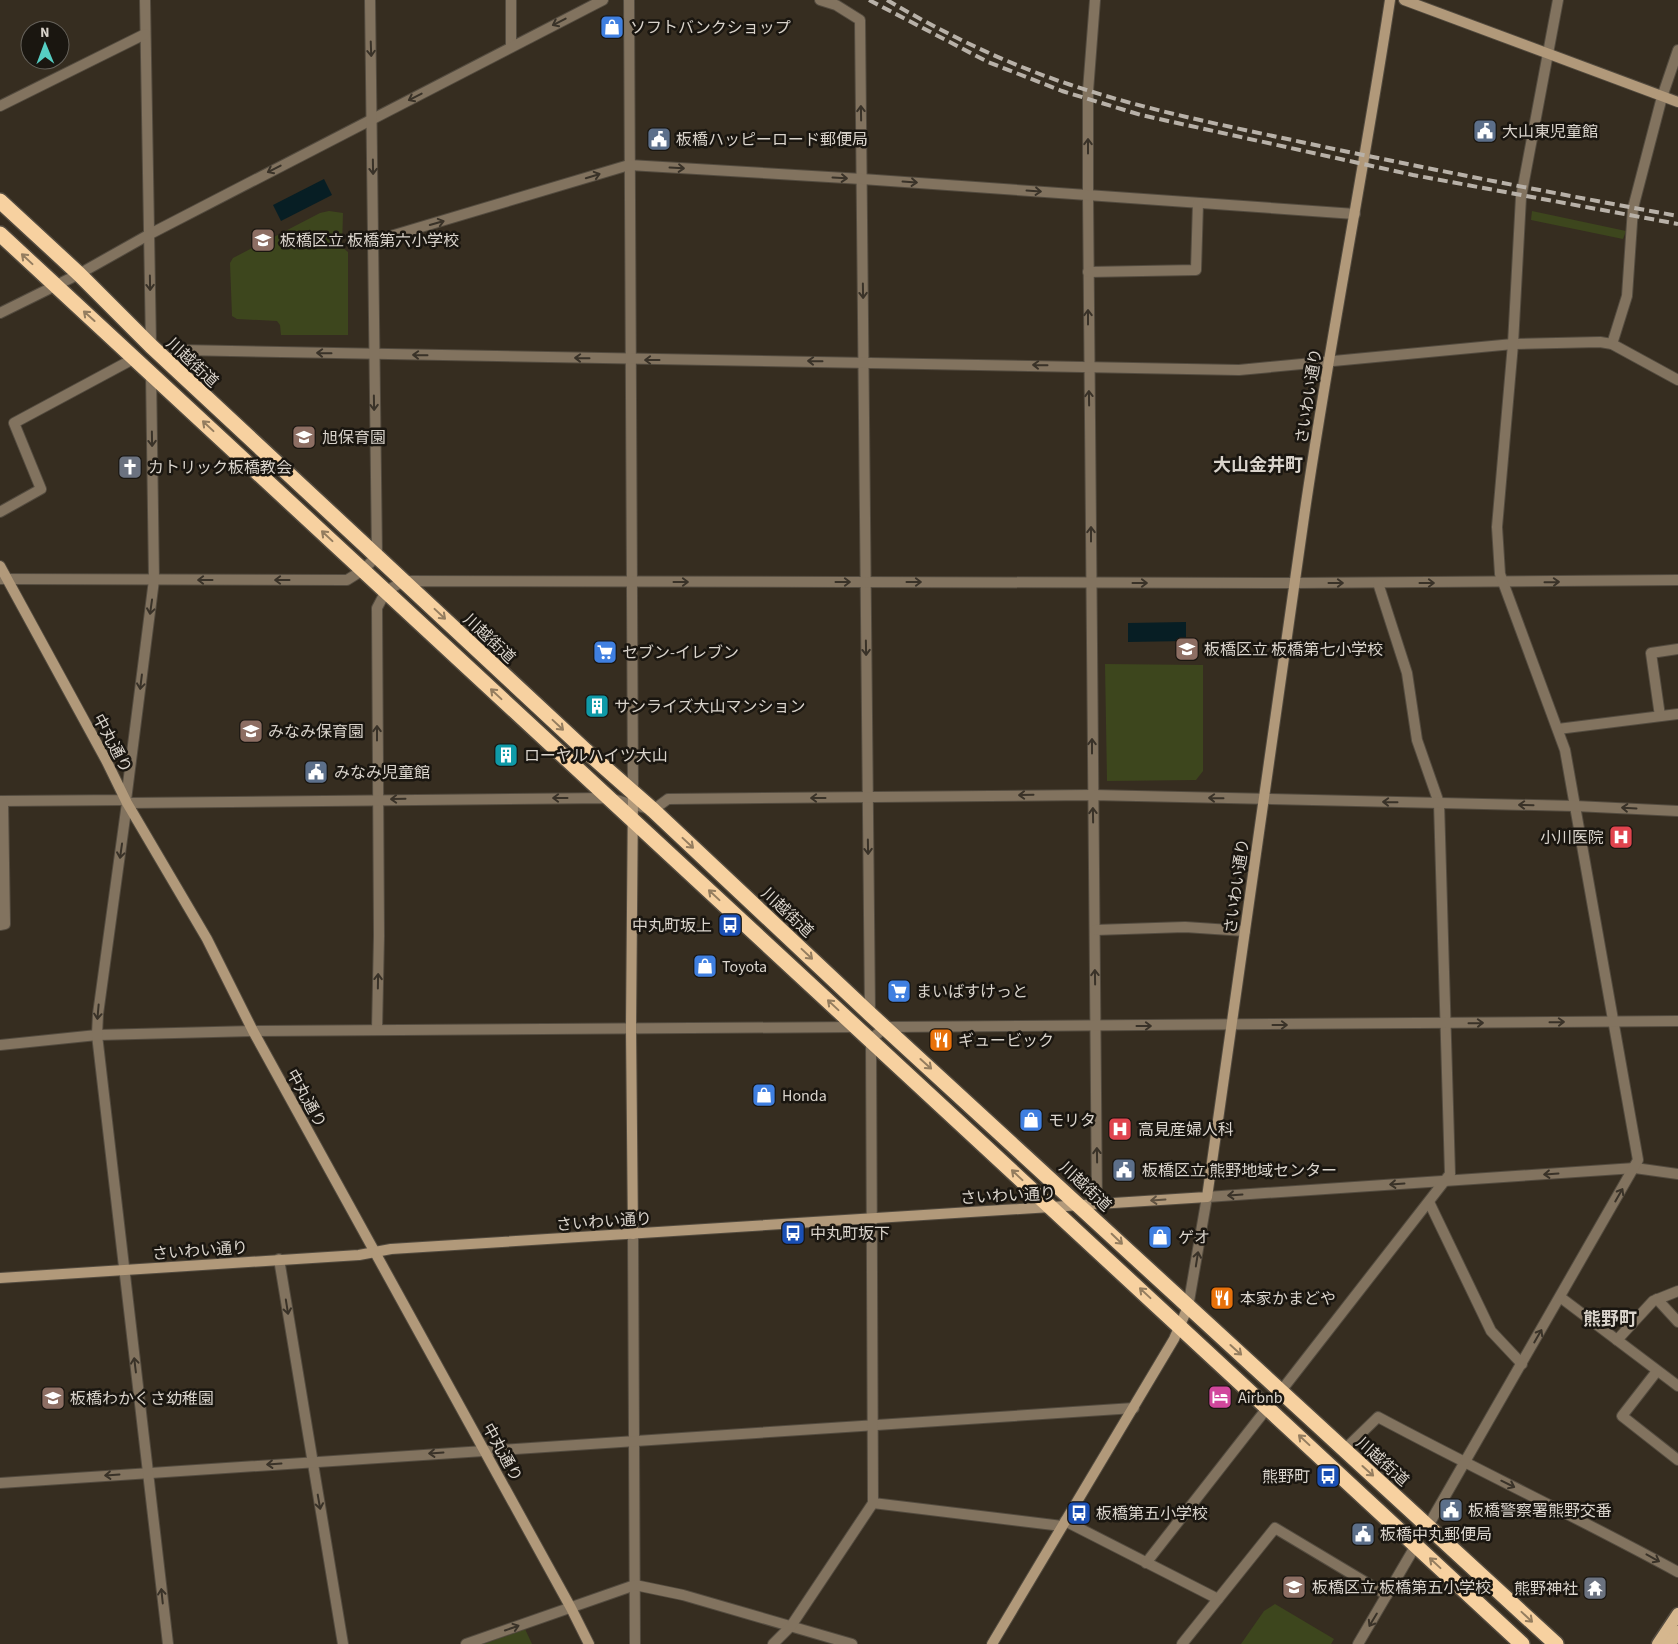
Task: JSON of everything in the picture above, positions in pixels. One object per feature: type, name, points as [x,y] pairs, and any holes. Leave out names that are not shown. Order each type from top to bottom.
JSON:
[{"type":"highway","name":"川越街道","points":[[0,201],[79,274],[167,362],[404,580],[858,1027],[1522,1644]]},
{"type":"highway","name":"川越街道","points":[[0,234],[152,372],[609,798],[653,810],[870,1014],[1081,1205],[1188,1307],[1556,1644]]},
{"type":"main road","points":[[1658,1644],[1678,1614]]},
{"type":"main road","points":[[1670,1644],[1678,1632]]},
{"type":"street","points":[[145,0],[151,346]]},
{"type":"street","points":[[4,579],[347,580],[363,570],[377,556],[370,0]]},
{"type":"street","points":[[511,47],[512,0]]},
{"type":"street","points":[[0,313],[79,274],[150,234],[603,0]]},
{"type":"street","points":[[629,0],[633,806],[631,1028],[635,1644]]},
{"type":"street","points":[[820,0],[836,5],[860,20],[870,1014]]},
{"type":"street","points":[[1095,0],[1088,91],[1088,366],[1097,1204]]},
{"type":"street","name":"さいわい通り","points":[[0,1278],[359,1255],[391,1249],[1207,1197],[1295,584],[1329,362],[1366,156],[1390,0]]},
{"type":"street","points":[[1404,0],[1678,102]]},
{"type":"street","points":[[1428,1526],[1638,1160],[1565,750],[1500,574],[1497,527],[1513,344],[1521,197],[1558,0]]},
{"type":"street","points":[[0,106],[145,34]]},
{"type":"street","points":[[1612,344],[1627,296],[1633,208],[1662,96],[1678,50]]},
{"type":"street","points":[[374,241],[629,165],[981,187],[1355,214]]},
{"type":"street","points":[[1088,272],[1196,270],[1198,203]]},
{"type":"street","points":[[167,362],[181,350],[1239,370],[1513,344],[1600,342],[1612,344],[1678,380]]},
{"type":"street","points":[[0,512],[41,489],[14,423],[135,358]]},
{"type":"street","points":[[152,372],[154,580],[127,802],[99,1004],[97,1035],[168,1644]]},
{"type":"street","name":"中丸通り","points":[[0,566],[4,579],[127,802],[207,939],[253,1031],[572,1608],[589,1644]]},
{"type":"street","points":[[377,1030],[379,936],[377,608],[386,591],[404,580],[1295,584],[1678,580]]},
{"type":"street","points":[[1281,1391],[1450,1174],[1444,1024],[1439,803],[1417,740],[1407,673],[1378,583]]},
{"type":"street","points":[[1660,716],[1650,653],[1678,649]]},
{"type":"street","points":[[1558,729],[1678,714]]},
{"type":"street","points":[[653,810],[668,799],[1092,794],[1575,806],[1678,811]]},
{"type":"street","points":[[0,925],[5,924],[1,801],[127,802],[609,798]]},
{"type":"street","points":[[1095,930],[1185,927],[1245,931]]},
{"type":"street","points":[[772,1644],[792,1626],[874,1503],[871,1039],[886,1028],[1678,1021]]},
{"type":"street","points":[[0,1045],[97,1035],[253,1031],[858,1027]]},
{"type":"street","points":[[992,1644],[1181,1326],[1188,1307],[1207,1197],[1635,1168],[1678,1174]]},
{"type":"street","points":[[1429,1202],[1492,1331],[1522,1364]]},
{"type":"street","points":[[279,1259],[311,1462],[343,1644]]},
{"type":"street","points":[[1617,1340],[1653,1301],[1678,1291]]},
{"type":"street","points":[[1560,1298],[1677,1383]]},
{"type":"street","points":[[1657,1299],[1678,1322]]},
{"type":"street","points":[[1657,1370],[1622,1416],[1678,1460]]},
{"type":"street","points":[[1146,1563],[1268,1407]]},
{"type":"street","points":[[0,1483],[1134,1408]]},
{"type":"street","points":[[1344,1450],[1378,1417],[1464,1463],[1612,1535],[1678,1572]]},
{"type":"street","points":[[874,1503],[1063,1523],[1218,1599]]},
{"type":"street","points":[[1182,1644],[1275,1528],[1387,1595]]},
{"type":"street","points":[[1358,1644],[1416,1545]]},
{"type":"street","points":[[466,1644],[635,1585],[683,1595],[852,1644]]},
{"type":"green space","points":[[329,211],[343,213],[342,247],[348,252],[348,335],[281,335],[280,325],[277,321],[237,319],[232,316],[230,263],[233,258],[320,213]]},
{"type":"green space","points":[[1532,211],[1626,231],[1623,239],[1531,220]]},
{"type":"green space","points":[[1105,664],[1203,665],[1203,771],[1196,780],[1107,781]]},
{"type":"green space","points":[[1275,1604],[1334,1639],[1331,1644],[1241,1644],[1264,1611]]},
{"type":"green space","points":[[525,1629],[532,1644],[484,1644]]},
{"type":"water","points":[[324,179],[332,195],[281,221],[273,205]]},
{"type":"water","points":[[1186,622],[1186,641],[1128,642],[1128,623]]},
{"type":"railway","points":[[869,0],[988,62],[1062,91],[1141,115],[1413,175],[1678,224]]},
{"type":"railway","points":[[887,0],[931,25],[1000,58],[1047,77],[1102,95],[1226,126],[1499,182],[1678,216]]},
{"type":"place","name":"ソフトバンクショップ","points":[[612,27]]},
{"type":"place","name":"大山東児童館","points":[[1485,131]]},
{"type":"place","name":"板橋ハッピーロード郵便局","points":[[659,139]]},
{"type":"place","name":"板橋区立 板橋第六小学校","points":[[263,240]]},
{"type":"place","name":"旭保育園","points":[[304,437]]},
{"type":"place","name":"カトリック板橋教会","points":[[130,467]]},
{"type":"place","name":"板橋区立 板橋第七小学校","points":[[1187,649]]},
{"type":"place","name":"セブン-イレブン","points":[[605,652]]},
{"type":"place","name":"サンライズ大山マンション","points":[[597,706]]},
{"type":"place","name":"みなみ保育園","points":[[251,731]]},
{"type":"place","name":"ローヤルハイツ大山","points":[[506,755]]},
{"type":"place","name":"みなみ児童館","points":[[316,772]]},
{"type":"place","name":"小川医院","points":[[1621,837]]},
{"type":"place","name":"中丸町坂上","points":[[730,925]]},
{"type":"place","name":"Toyota","points":[[705,966]]},
{"type":"place","name":"まいばすけっと","points":[[899,991]]},
{"type":"place","name":"ギュービック","points":[[941,1040]]},
{"type":"place","name":"Honda","points":[[764,1095]]},
{"type":"place","name":"モリタ","points":[[1031,1120]]},
{"type":"place","name":"高見産婦人科","points":[[1120,1129]]},
{"type":"place","name":"板橋区立 熊野地域センター","points":[[1124,1170]]},
{"type":"place","name":"中丸町坂下","points":[[793,1233]]},
{"type":"place","name":"ゲオ","points":[[1160,1237]]},
{"type":"place","name":"本家かまどや","points":[[1222,1298]]},
{"type":"place","name":"Airbnb","points":[[1220,1397]]},
{"type":"place","name":"板橋わかくさ幼稚園","points":[[53,1398]]},
{"type":"place","name":"熊野町","points":[[1328,1476]]},
{"type":"place","name":"板橋警察署熊野交番","points":[[1451,1510]]},
{"type":"place","name":"板橋第五小学校","points":[[1079,1513]]},
{"type":"place","name":"板橋中丸郵便局","points":[[1363,1534]]},
{"type":"place","name":"板橋区立 板橋第五小学校","points":[[1294,1587]]},
{"type":"place","name":"熊野神社","points":[[1595,1588]]},
{"type":"district","name":"大山金井町","points":[[1258,465]]},
{"type":"district","name":"熊野町","points":[[1610,1319]]}]
